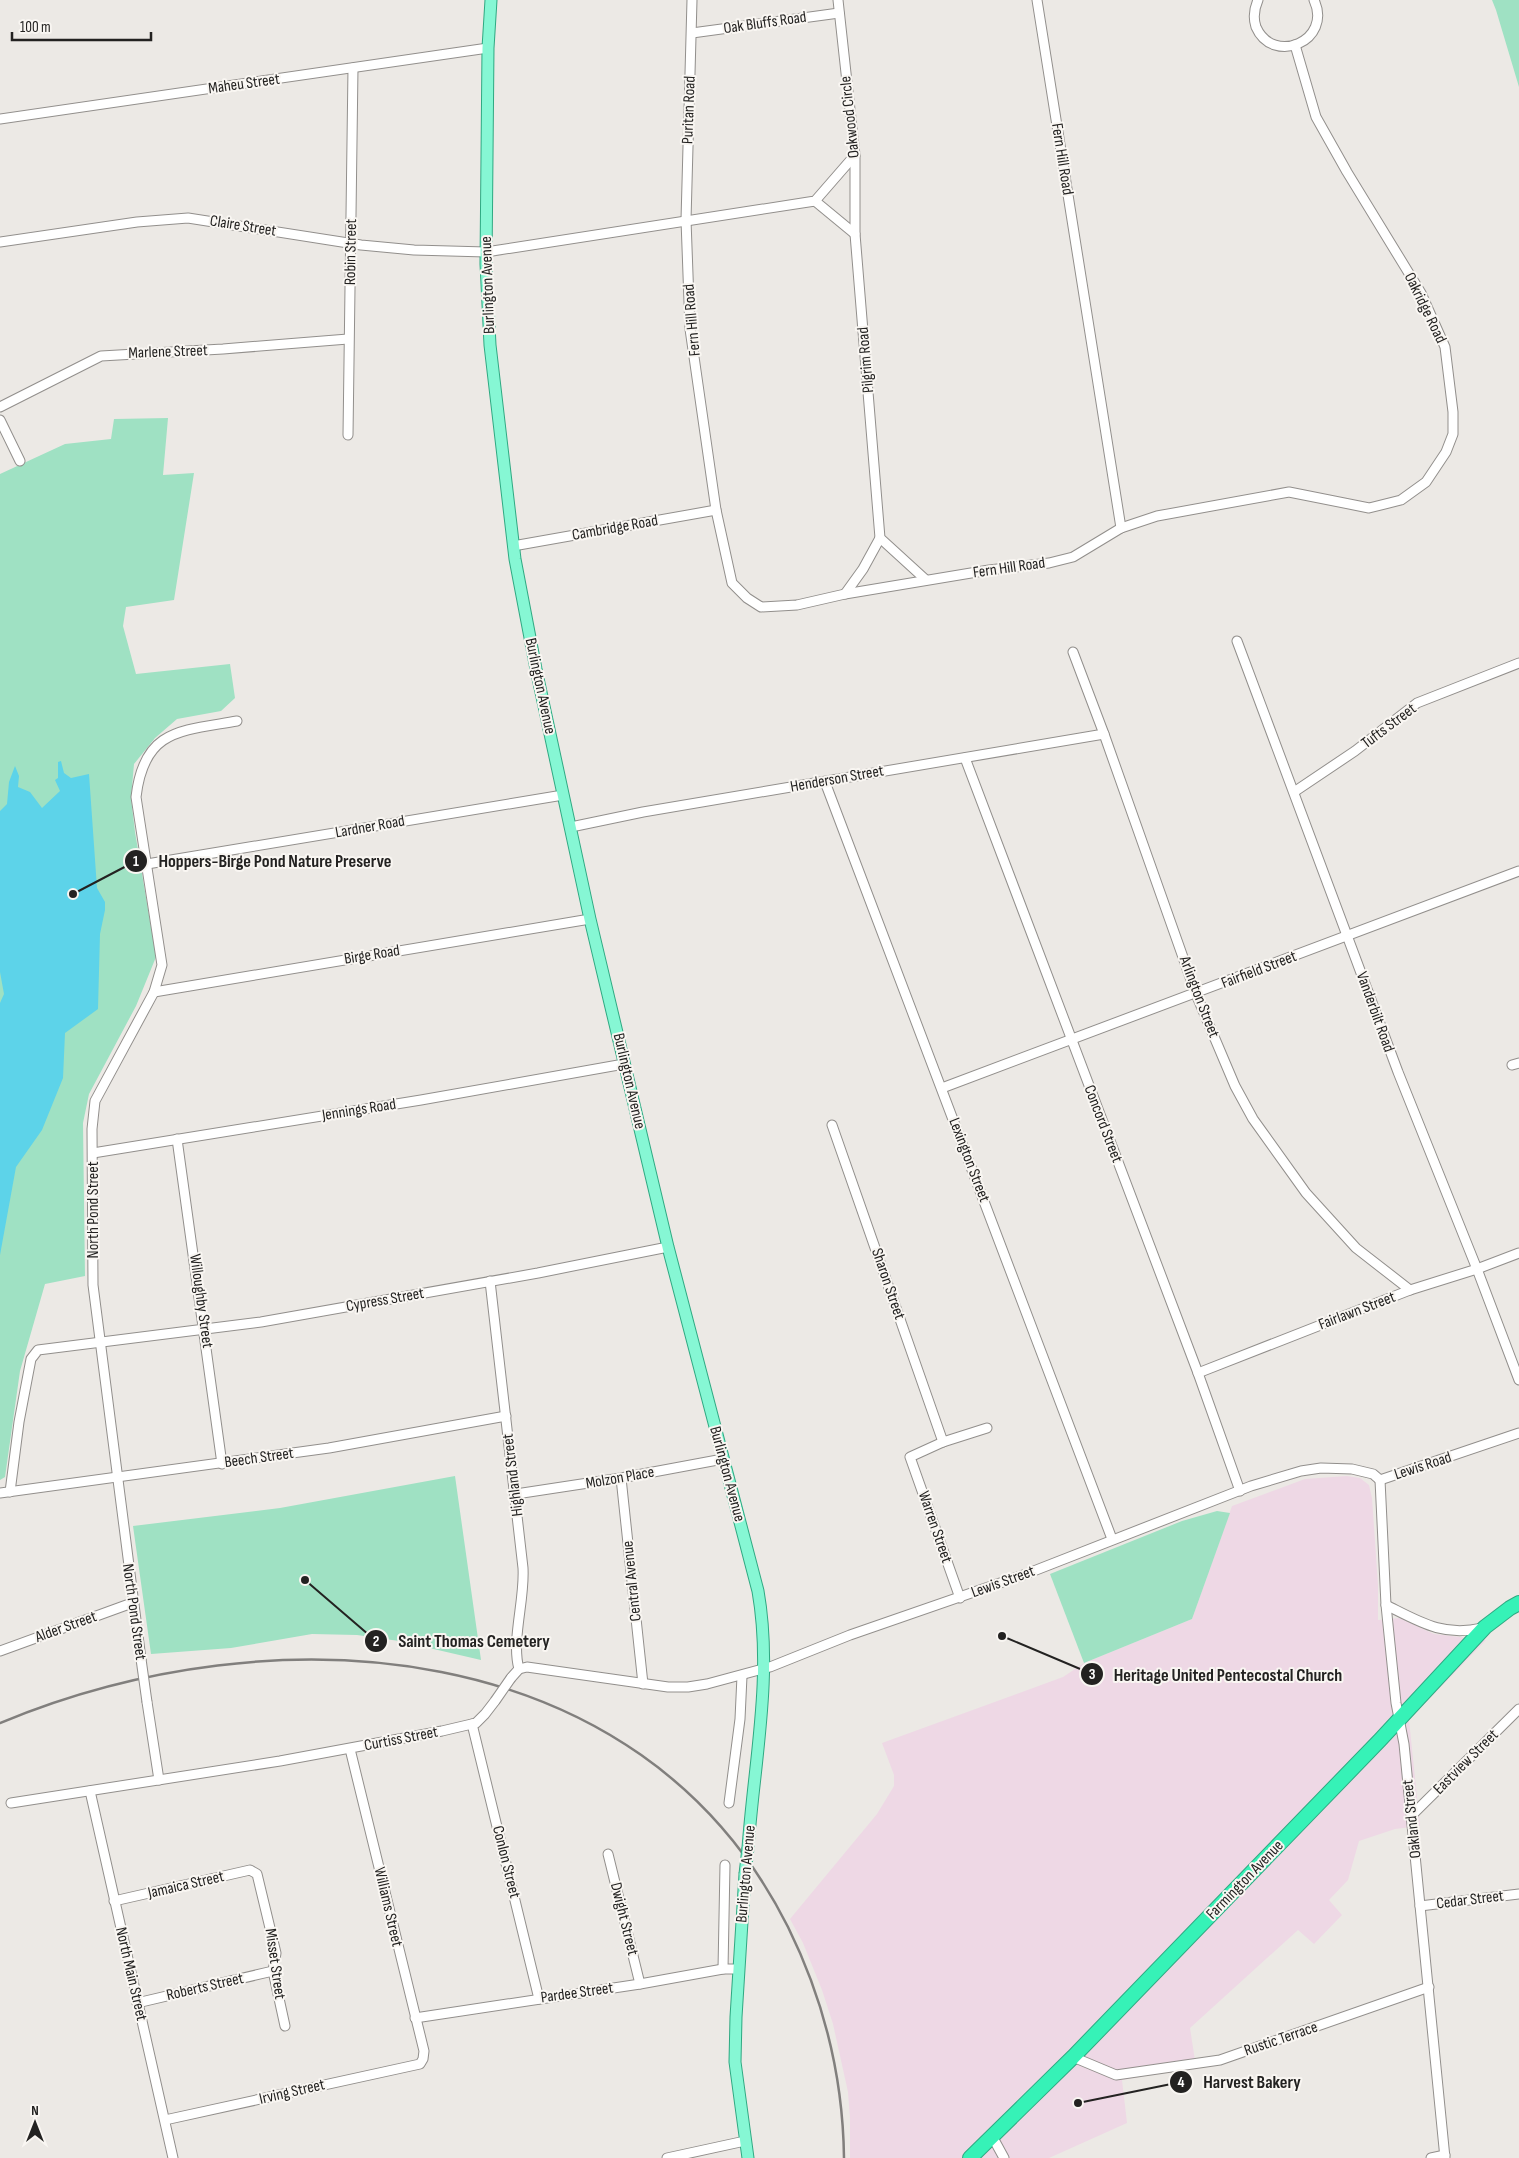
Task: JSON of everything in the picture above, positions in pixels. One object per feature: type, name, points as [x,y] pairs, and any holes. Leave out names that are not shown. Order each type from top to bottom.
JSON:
[{"type":"highway","name":"Farmington Avenue","points":[[970,2158],[1073,2057],[1399,1719],[1485,1627],[1519,1603]]},
{"type":"main road","name":"Burlington Avenue","points":[[491,0],[488,48],[486,252],[490,345],[513,546],[536,669],[590,919],[668,1248],[758,1591],[764,1646],[764,1669],[745,1874],[736,2062],[748,2158]]},
{"type":"street","name":"Puritan Road","points":[[686,220],[692,0]]},
{"type":"street","name":"Oakwood Circle","points":[[838,0],[856,155],[855,234]]},
{"type":"street","name":"Fern Hill Road","points":[[686,220],[690,329],[716,510],[732,583],[747,598],[761,607],[797,605],[845,594],[926,580],[1048,563],[1073,557],[1121,528],[1037,0]]},
{"type":"street","points":[[1258,0],[1254,19],[1262,36],[1277,45],[1295,45],[1308,38],[1316,26],[1318,11],[1314,0]]},
{"type":"street","name":"Oak Bluffs Road","points":[[692,33],[839,12]]},
{"type":"street","name":"Oakridge Road","points":[[1121,528],[1158,516],[1289,492],[1369,508],[1401,500],[1426,482],[1446,452],[1453,434],[1453,412],[1445,347],[1421,293],[1347,172],[1316,117],[1295,45]]},
{"type":"street","name":"Maheu Street","points":[[0,119],[488,48]]},
{"type":"street","name":"Robin Street","points":[[348,435],[353,68]]},
{"type":"street","points":[[486,252],[815,201],[856,155]]},
{"type":"street","points":[[815,201],[855,234]]},
{"type":"street","name":"Claire Street","points":[[0,242],[137,222],[188,218],[351,243],[414,250],[486,252]]},
{"type":"street","name":"Pilgrim Road","points":[[855,234],[880,538]]},
{"type":"street","name":"Marlene Street","points":[[0,407],[101,356],[348,339]]},
{"type":"street","points":[[0,420],[20,461]]},
{"type":"street","name":"Cambridge Road","points":[[513,546],[716,510]]},
{"type":"street","points":[[845,594],[863,569],[880,538],[926,580]]},
{"type":"street","name":"Vanderbilt Road","points":[[1237,641],[1398,1072],[1519,1380]]},
{"type":"street","name":"Arlington Street","points":[[1073,652],[1196,994],[1244,1103],[1300,1186],[1356,1248],[1410,1290]]},
{"type":"street","name":"Tufts Street","points":[[1294,792],[1355,751],[1418,703],[1519,663]]},
{"type":"street","name":"North Pond Street","points":[[159,1780],[132,1603],[93,1285],[92,1129],[95,1101],[154,992],[162,966],[136,797],[139,775],[148,754],[166,736],[187,730],[237,721]]},
{"type":"street","name":"Henderson Street","points":[[571,826],[643,812],[1104,734]]},
{"type":"street","name":"Concord Street","points":[[965,758],[1198,1373],[1240,1491]]},
{"type":"street","name":"Lexington Street","points":[[825,782],[1112,1539]]},
{"type":"street","name":"Lardner Road","points":[[147,864],[563,795]]},
{"type":"street","name":"Fairfield Street","points":[[942,1088],[1519,871]]},
{"type":"street","name":"Birge Road","points":[[154,992],[590,919]]},
{"type":"street","name":"Jennings Road","points":[[93,1153],[421,1100],[624,1064]]},
{"type":"street","name":"Sharon Street","points":[[832,1126],[943,1442]]},
{"type":"street","name":"Willoughby Street","points":[[177,1138],[222,1464]]},
{"type":"street","name":"Cypress Street","points":[[10,1492],[19,1422],[31,1359],[38,1350],[261,1322],[668,1248]]},
{"type":"street","name":"Fairlawn Street","points":[[1198,1373],[1410,1290],[1477,1269],[1519,1253]]},
{"type":"street","name":"Highland Street","points":[[490,1281],[516,1494],[524,1582],[516,1652],[519,1669]]},
{"type":"street","name":"Beech Street","points":[[0,1493],[329,1448],[506,1416]]},
{"type":"street","points":[[943,1442],[987,1428]]},
{"type":"street","name":"Lewis Road","points":[[1240,1491],[1301,1471],[1321,1468],[1352,1469],[1373,1474],[1380,1480],[1519,1432]]},
{"type":"street","name":"Warren Street","points":[[943,1442],[910,1457],[960,1598]]},
{"type":"street","name":"Molzon Place","points":[[516,1494],[621,1478],[723,1459]]},
{"type":"street","name":"Central Avenue","points":[[621,1478],[643,1684]]},
{"type":"street","name":"Oakland Street","points":[[1380,1480],[1386,1605],[1412,1815],[1445,2157]]},
{"type":"street","name":"Lewis Street","points":[[764,1669],[850,1635],[1026,1574],[1112,1539],[1240,1491]]},
{"type":"street","name":"Alder Street","points":[[0,1651],[132,1603]]},
{"type":"street","points":[[1386,1605],[1424,1624],[1444,1631],[1468,1631],[1485,1627]]},
{"type":"street","points":[[472,1724],[485,1714],[519,1669],[527,1667],[643,1684],[688,1687],[742,1676],[764,1669]]},
{"type":"street","points":[[729,1803],[740,1719],[742,1676]]},
{"type":"street","name":"Eastview Street","points":[[1412,1815],[1519,1709]]},
{"type":"street","name":"Curtiss Street","points":[[11,1803],[350,1749],[472,1724]]},
{"type":"street","name":"Conlon Street","points":[[472,1724],[539,1999]]},
{"type":"street","name":"Williams Street","points":[[350,1749],[424,2056],[420,2064]]},
{"type":"street","name":"North Main Street","points":[[90,1791],[173,2158]]},
{"type":"street","name":"Dwight Street","points":[[608,1854],[640,1984]]},
{"type":"street","name":"Burlington Avenue","points":[[723,1969],[725,1865]]},
{"type":"street","name":"Jamaica Street","points":[[114,1901],[250,1870],[257,1874]]},
{"type":"street","name":"Misset Street","points":[[257,1874],[276,1954],[273,1972],[285,2026]]},
{"type":"street","name":"Cedar Street","points":[[1420,1906],[1519,1894]]},
{"type":"street","name":"Pardee Street","points":[[414,2018],[739,1968]]},
{"type":"street","name":"Roberts Street","points":[[137,2003],[273,1972]]},
{"type":"street","name":"Rustic Terrace","points":[[1073,2057],[1116,2075],[1220,2060],[1429,1987]]},
{"type":"street","name":"Irving Street","points":[[165,2120],[420,2064]]},
{"type":"street","points":[[992,2136],[1004,2158]]},
{"type":"street","points":[[667,2158],[745,2141]]},
{"type":"street","points":[[1431,2158],[1445,2157]]},
{"type":"shaded area","points":[[1347,1476],[1360,1478],[1369,1485],[1372,1498],[1378,1585],[1378,1620],[1399,1618],[1434,1634],[1486,1640],[1409,1720],[1420,1826],[1395,1829],[1359,1841],[1348,1880],[1329,1900],[1342,1915],[1314,1944],[1298,1930],[1190,2028],[1196,2067],[1122,2080],[1127,2123],[1049,2158],[850,2158],[848,2092],[833,2024],[803,1943],[790,1919],[877,1814],[894,1786],[894,1775],[882,1743],[1063,1677],[1084,1663],[1192,1619],[1232,1506],[1305,1479]]},
{"type":"green space","points":[[1492,0],[1519,0],[1519,87],[1496,10]]},
{"type":"green space","points":[[168,418],[163,475],[194,473],[174,600],[126,607],[123,626],[136,674],[230,664],[235,698],[221,711],[177,719],[155,738],[134,764],[131,798],[156,957],[136,1006],[89,1094],[83,1123],[85,1276],[45,1284],[20,1371],[5,1477],[0,1480],[0,474],[65,444],[111,439],[114,419]]},
{"type":"green space","points":[[455,1476],[481,1660],[399,1641],[357,1635],[312,1634],[231,1648],[151,1654],[133,1526],[280,1508]]},
{"type":"green space","points":[[1217,1511],[1230,1513],[1192,1619],[1084,1663],[1050,1574],[1182,1521]]},
{"type":"water","points":[[61,761],[64,773],[71,778],[89,774],[97,888],[105,902],[100,934],[98,1009],[65,1033],[63,1078],[42,1130],[16,1167],[0,1255],[0,1003],[4,994],[0,972],[0,811],[7,804],[9,782],[15,766],[19,776],[18,787],[30,792],[42,808],[60,791],[55,780],[58,778],[58,762]]},
{"type":"railway","points":[[0,1723],[106,1687],[218,1665],[331,1660],[441,1672],[546,1703],[641,1755],[723,1829],[788,1927],[812,1982],[829,2039],[840,2098],[844,2158]]},
{"type":"place","name":"Hoppers-Birge Pond Nature Preserve","points":[[73,894]]},
{"type":"place","name":"Saint Thomas Cemetery","points":[[305,1580]]},
{"type":"place","name":"Heritage United Pentecostal Church","points":[[1002,1636]]},
{"type":"place","name":"Harvest Bakery","points":[[1078,2103]]}]
